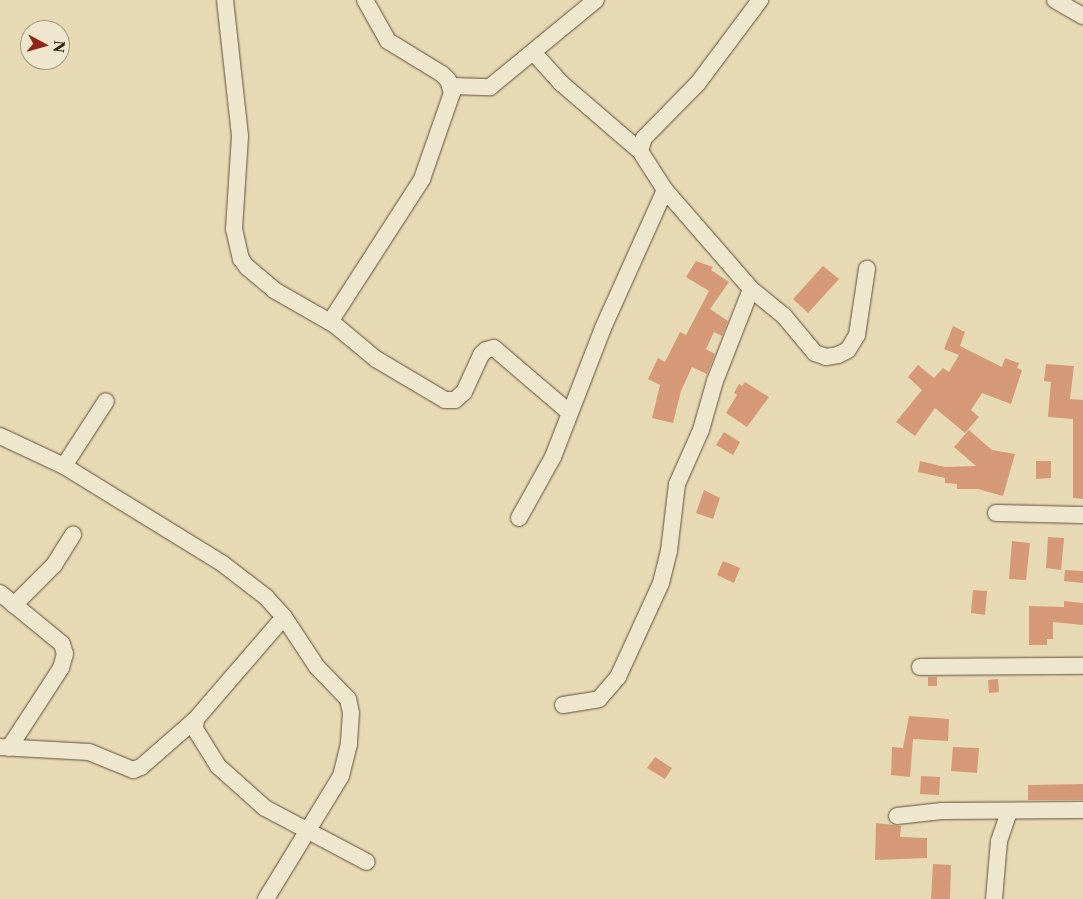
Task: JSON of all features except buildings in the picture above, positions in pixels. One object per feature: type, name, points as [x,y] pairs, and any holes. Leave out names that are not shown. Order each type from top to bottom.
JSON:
[{"type":"street","points":[[225,0],[240,136],[233,211],[236,245],[248,267],[274,290],[330,322],[376,359],[450,401],[464,392],[481,355],[486,350],[494,348],[569,412]]},
{"type":"street","points":[[330,322],[422,179],[450,105],[452,86],[442,74],[388,41],[365,0]]},
{"type":"street","points":[[452,86],[490,87],[596,0]]},
{"type":"street","points":[[640,151],[644,138],[698,83],[760,0]]},
{"type":"street","points":[[1055,0],[1083,16]]},
{"type":"street","points":[[533,52],[561,82],[640,151],[665,190],[751,289],[784,316],[816,353],[826,358],[848,350],[858,335],[867,269]]},
{"type":"street","points":[[518,518],[553,457],[603,328],[665,190]]},
{"type":"street","points":[[562,705],[599,699],[618,678],[661,583],[669,551],[677,484],[702,430],[715,381],[751,289]]},
{"type":"street","points":[[64,466],[106,401]]},
{"type":"street","points":[[0,436],[64,466],[223,564],[266,597],[284,617],[317,667],[351,705],[349,744],[341,776],[266,899]]},
{"type":"street","points":[[996,513],[1083,515]]},
{"type":"street","points":[[14,605],[54,565],[73,534]]},
{"type":"street","points":[[0,593],[62,644],[65,654],[61,668],[5,748]]},
{"type":"street","points":[[5,748],[89,752],[133,770],[142,767],[196,719],[284,617]]},
{"type":"street","points":[[920,667],[1083,666]]},
{"type":"street","points":[[196,719],[195,729],[201,743],[235,783],[266,808],[367,862]]},
{"type":"street","points":[[897,816],[942,811],[1083,810]]},
{"type":"street","points":[[994,899],[999,841],[1009,812]]}]
